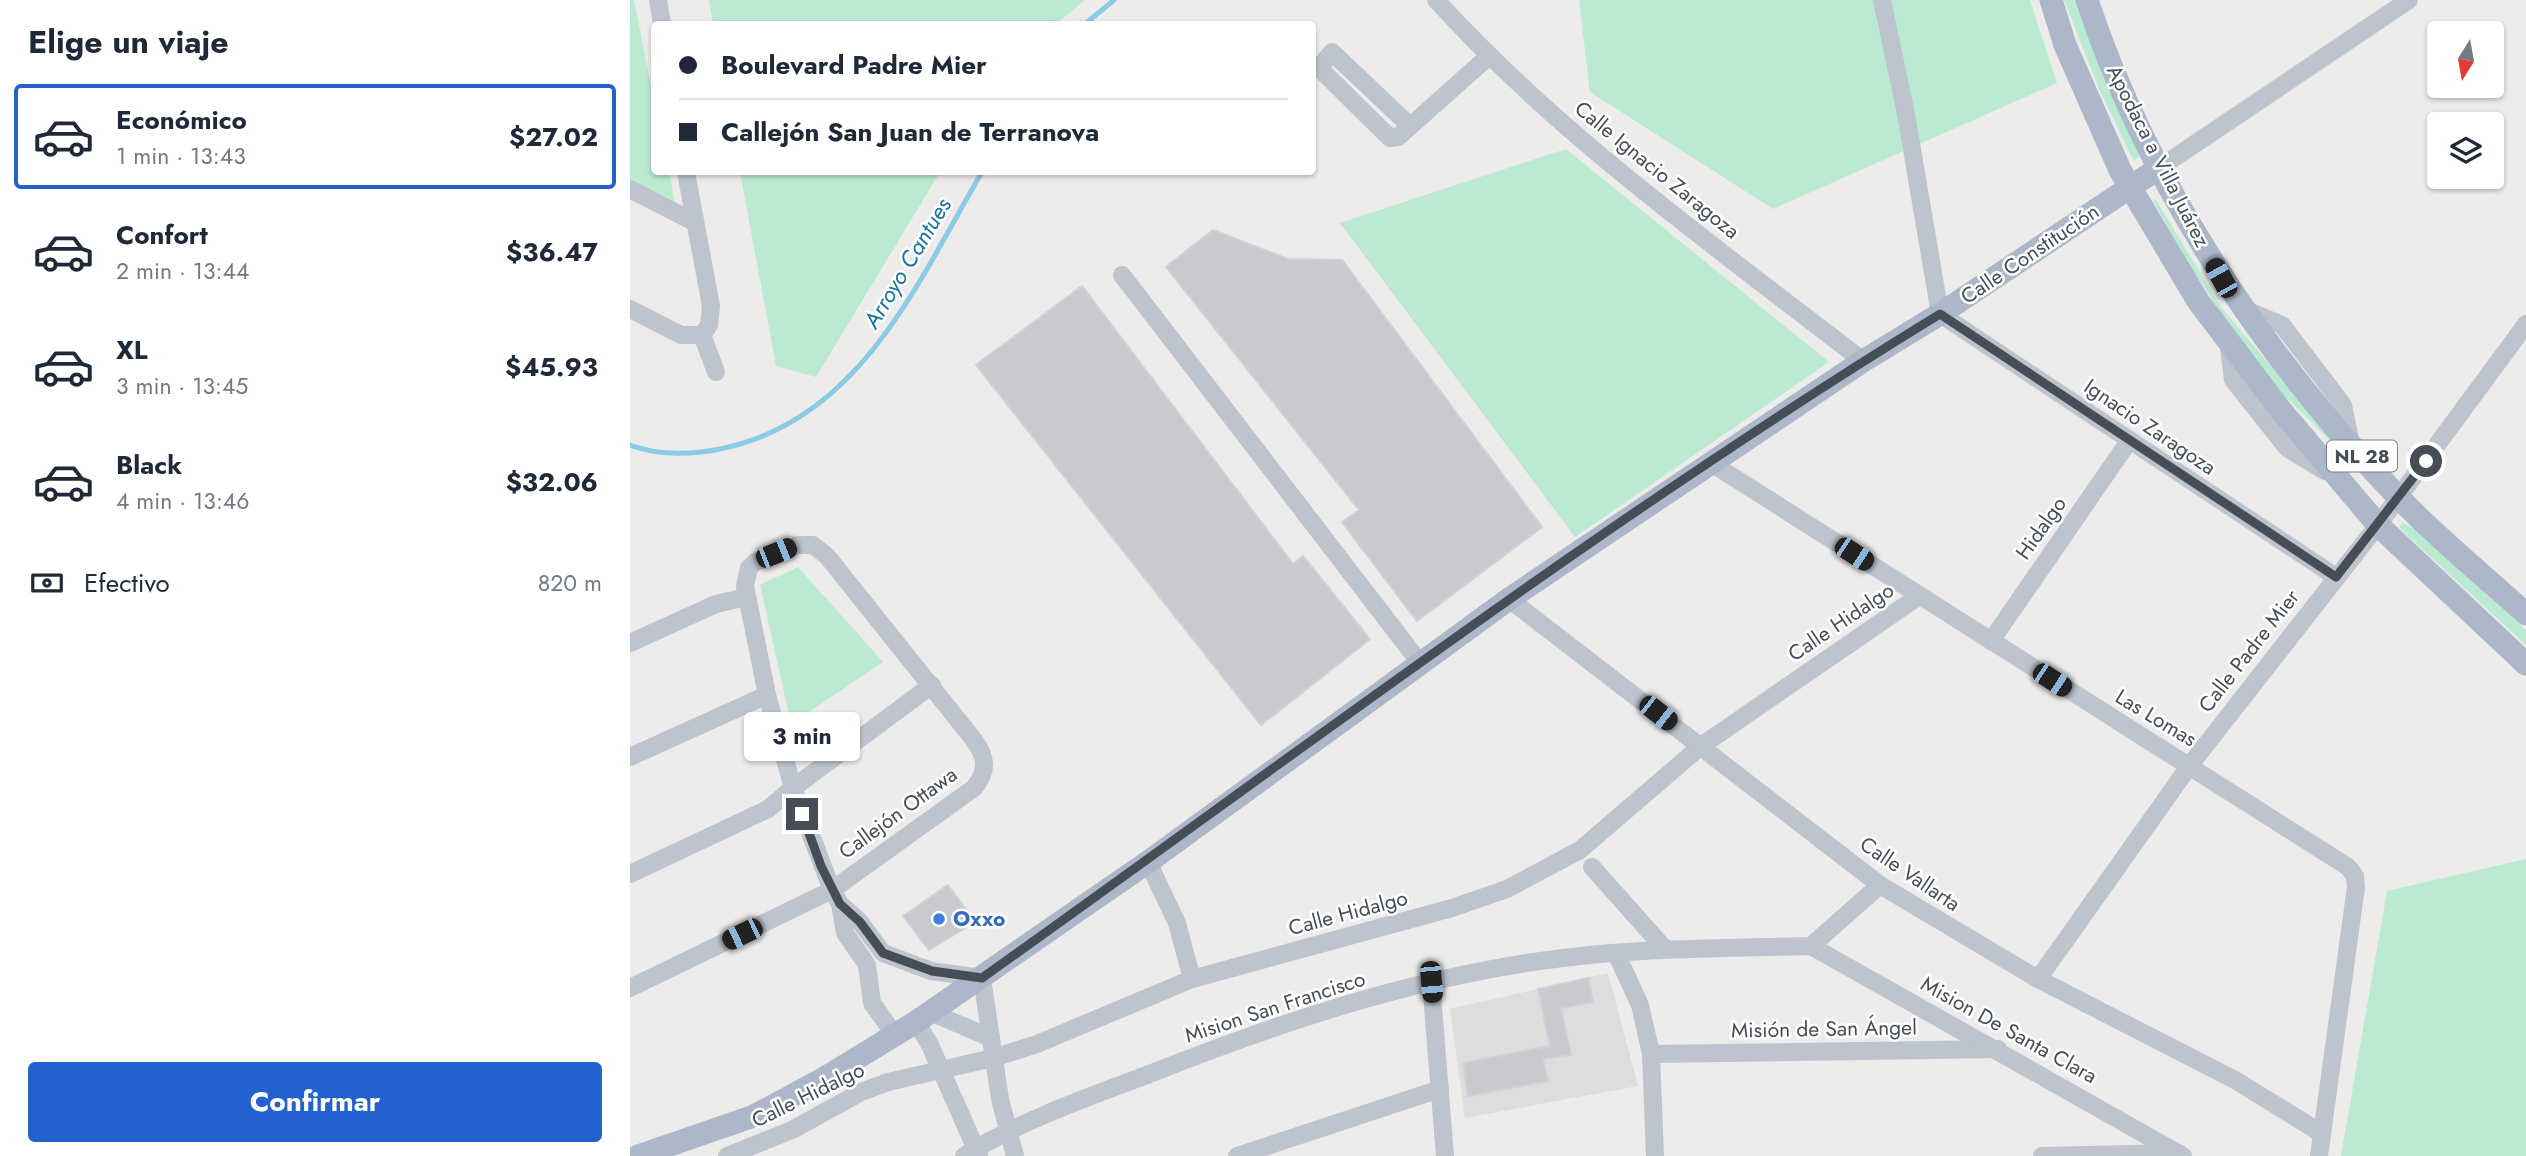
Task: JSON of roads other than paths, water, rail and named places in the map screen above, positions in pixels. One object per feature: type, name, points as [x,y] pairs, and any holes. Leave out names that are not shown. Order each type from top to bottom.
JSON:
[{"type":"main road","name":"Apodaca a Villa Juárez","points":[[2051,0],[2086,96],[2131,187],[2197,301],[2279,408],[2378,525],[2526,664]]},
{"type":"main road","name":"Apodaca a Villa Juárez","points":[[2087,0],[2121,89],[2159,168],[2221,278],[2351,444],[2399,498],[2526,614]]},
{"type":"main road","name":"Calle Constitución","points":[[638,1156],[754,1116],[824,1079],[923,1017],[1147,862],[1509,599],[1863,361],[1940,314],[2159,168]]},
{"type":"street","points":[[658,0],[662,21]]},
{"type":"street","name":"Calle Ignacio Zaragoza","points":[[1436,0],[1488,57],[1583,142],[1863,361]]},
{"type":"street","points":[[1882,0],[1906,114],[1940,314]]},
{"type":"street","name":"Calle Constitución","points":[[2159,168],[2409,0]]},
{"type":"street","points":[[1410,126],[1332,52],[1319,68],[1384,135],[1398,137],[1488,57]]},
{"type":"street","points":[[686,175],[711,306],[709,325],[702,335]]},
{"type":"street","points":[[630,189],[694,222]]},
{"type":"street","points":[[1122,275],[1420,663]]},
{"type":"street","points":[[630,309],[681,335],[702,335]]},
{"type":"street","name":"Ignacio Zaragoza","points":[[1940,314],[2336,577]]},
{"type":"street","name":"Calle Padre Mier","points":[[2038,979],[2190,765],[2399,498],[2526,324]]},
{"type":"street","points":[[702,335],[716,372]]},
{"type":"street","name":"Hidalgo","points":[[1991,641],[2129,441]]},
{"type":"street","name":"Las Lomas","points":[[1711,463],[2347,867],[2355,876],[2356,887],[2321,1133]]},
{"type":"street","name":"Callejón Ottawa","points":[[630,989],[836,897],[974,788],[980,780],[985,762],[983,753],[932,685],[827,556],[813,545],[805,544],[755,562],[746,577],[746,597]]},
{"type":"street","name":"Calle Hidalgo","points":[[727,1156],[792,1130],[876,1086],[993,1058],[1037,1044],[1192,979],[1452,908],[1507,889],[1580,850],[1701,746],[1919,596]]},
{"type":"street","points":[[630,643],[716,604],[746,597],[767,695],[793,788],[836,897],[845,933],[867,965],[872,1003],[894,1034]]},
{"type":"street","name":"Calle Vallarta","points":[[1509,599],[1880,885],[2038,979],[2235,1080],[2321,1133]]},
{"type":"street","points":[[630,874],[768,809],[932,685]]},
{"type":"street","points":[[630,757],[767,695]]},
{"type":"street","points":[[1147,862],[1177,923],[1192,979]]},
{"type":"street","points":[[1592,867],[1665,949]]},
{"type":"street","points":[[1811,946],[1880,885]]},
{"type":"street","points":[[836,897],[860,922],[883,953],[932,971],[982,978],[993,1058],[1015,1156]]},
{"type":"street","name":"Mision San Francisco","points":[[973,1154],[1008,1133],[1237,1040],[1431,982],[1510,966],[1616,953],[1665,949],[1811,946]]},
{"type":"street","name":"Mision De Santa Clara","points":[[1811,946],[1998,1049],[2181,1155]]},
{"type":"street","points":[[867,965],[883,953]]},
{"type":"street","points":[[1616,953],[1640,1005],[1651,1054],[1655,1156]]},
{"type":"street","points":[[1431,982],[1445,1156]]},
{"type":"street","points":[[923,1017],[991,1038]]},
{"type":"street","points":[[923,1017],[973,1154]]},
{"type":"street","name":"Misión de San Ángel","points":[[1651,1054],[1998,1049]]},
{"type":"street","points":[[1237,1156],[1440,1089]]},
{"type":"street","points":[[2319,1156],[2321,1133]]},
{"type":"street","points":[[2042,1156],[2181,1155]]},
{"type":"waterway","name":"Arroyo Cantues","points":[[1089,21],[1114,0]]},
{"type":"waterway","name":"Arroyo Cantues","points":[[630,445],[674,453],[720,449],[769,434],[811,410],[847,378],[879,342],[907,301],[980,175]]},
{"type":"place","name":"Oxxo","points":[[939,919]]}]
